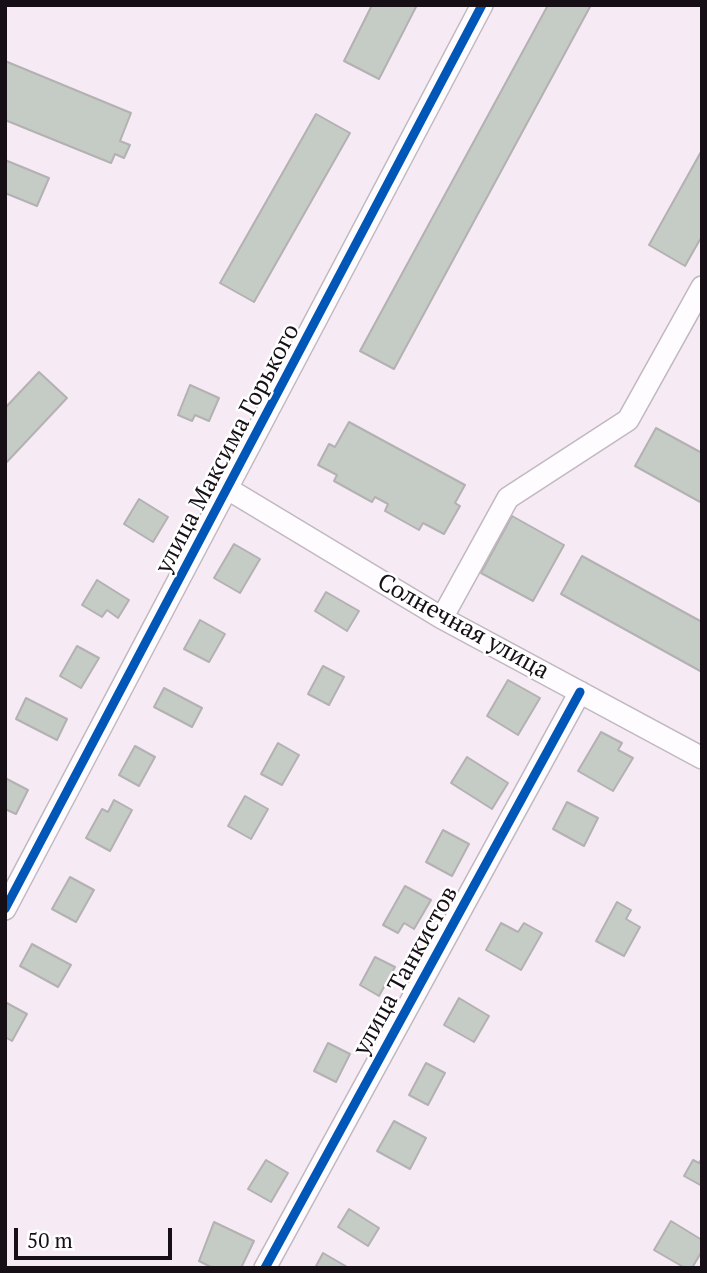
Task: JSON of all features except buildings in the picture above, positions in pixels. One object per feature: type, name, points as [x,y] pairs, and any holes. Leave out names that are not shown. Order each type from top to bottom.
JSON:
[{"type":"street","name":"улица Максима Горького","points":[[5,909],[482,5]]},
{"type":"street","points":[[442,618],[508,498],[628,420],[702,287]]},
{"type":"street","name":"Солнечная улица","points":[[228,489],[442,618],[702,758]]},
{"type":"street","name":"улица Танкистов","points":[[265,1268],[580,692]]},
{"type":"cycle path","points":[[5,909],[482,5]]},
{"type":"cycle path","points":[[265,1268],[580,692]]}]
